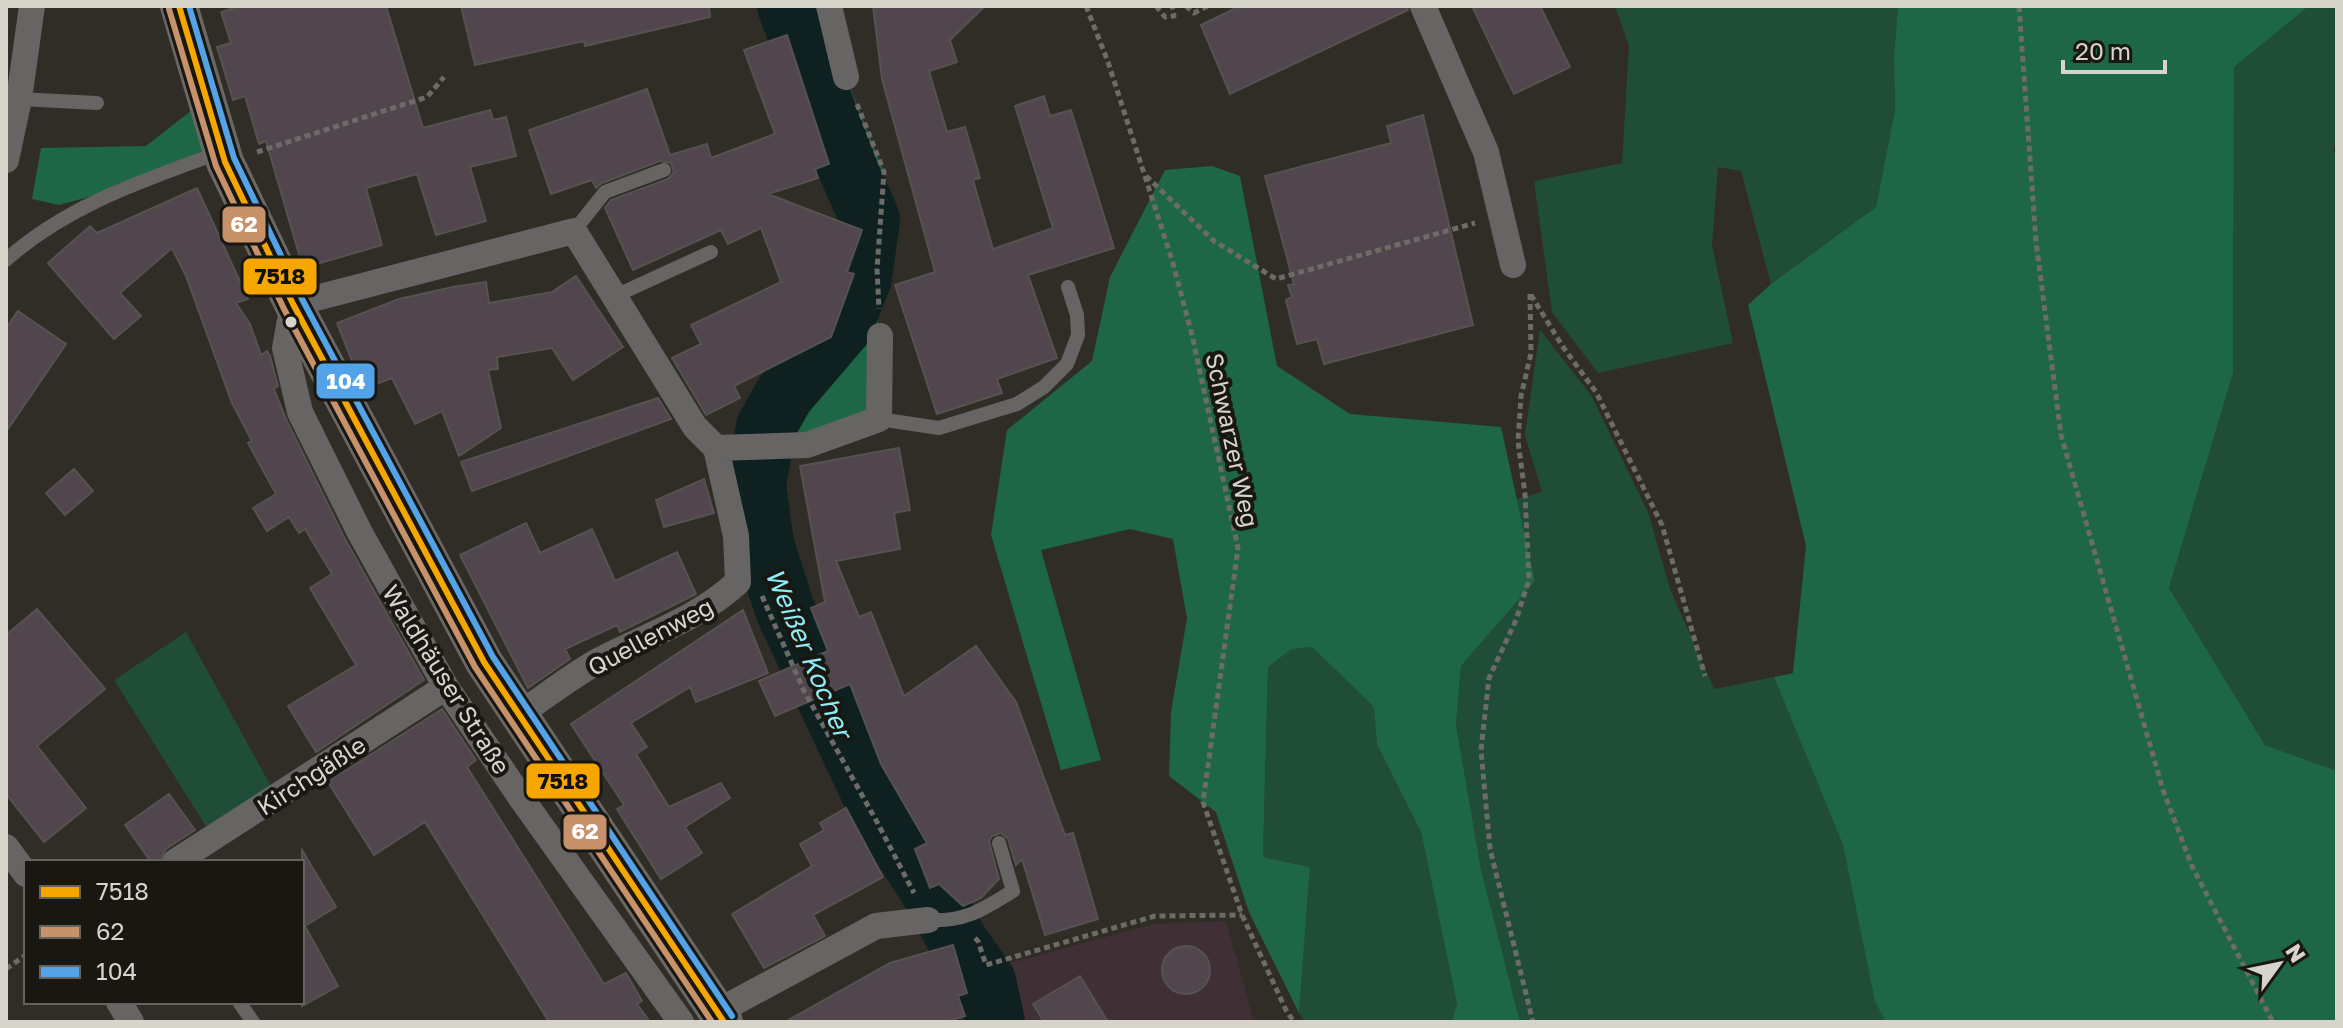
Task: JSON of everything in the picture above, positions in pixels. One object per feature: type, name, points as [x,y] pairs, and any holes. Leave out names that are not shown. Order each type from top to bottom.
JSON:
[{"type":"street","points":[[6,160],[19,99],[32,6]]},
{"type":"street","name":"Waldhäuser Straße","points":[[179,6],[223,157],[293,304],[484,662],[721,1017]]},
{"type":"street","points":[[829,6],[846,77]]},
{"type":"street","points":[[1423,6],[1486,152],[1513,265]]},
{"type":"street","points":[[293,304],[574,231],[695,427],[716,448],[807,445],[879,419],[880,336]]},
{"type":"street","name":"Waldhäuser Straße","points":[[293,304],[285,348],[300,412],[359,531],[446,687],[681,1022]]},
{"type":"street","name":"Quellenweg","points":[[518,715],[598,661],[690,618],[716,602],[738,582],[736,536],[716,448]]},
{"type":"street","name":"Kirchgäßle","points":[[178,860],[446,687]]},
{"type":"street","points":[[6,847],[24,871]]},
{"type":"street","points":[[721,1017],[876,926],[939,921]]},
{"type":"street","points":[[120,1004],[131,1022]]},
{"type":"lane","points":[[19,99],[97,103]]},
{"type":"lane","points":[[6,260],[32,236],[97,200],[223,157]]},
{"type":"lane","points":[[574,231],[605,192],[664,170]]},
{"type":"lane","points":[[615,296],[711,252]]},
{"type":"lane","points":[[879,419],[939,428],[1017,404],[1044,387],[1067,364],[1078,335],[1077,315],[1068,287]]},
{"type":"lane","points":[[939,921],[978,913],[1013,891],[999,843]]},
{"type":"lane","points":[[240,1004],[253,1022]]},
{"type":"path","name":"Schwarzer Weg","points":[[1086,6],[1108,62],[1172,260],[1192,335],[1238,548],[1203,802],[1242,915],[1294,1022]]},
{"type":"path","points":[[1156,6],[1165,17],[1174,16],[1172,6]]},
{"type":"path","points":[[1186,6],[1194,13],[1208,6]]},
{"type":"path","points":[[2019,6],[2036,242],[2061,435],[2163,790],[2192,866],[2273,1022]]},
{"type":"path","points":[[223,157],[427,97],[444,77]]},
{"type":"path","points":[[846,77],[884,172],[877,269],[880,336]]},
{"type":"path","points":[[1145,175],[1214,241],[1276,279],[1451,230]]},
{"type":"path","points":[[1513,265],[1563,347],[1596,392],[1662,525],[1705,676]]},
{"type":"path","points":[[1530,294],[1531,353],[1521,396],[1518,441],[1525,494],[1529,580],[1516,620],[1489,678],[1481,750],[1490,849],[1533,1022]]},
{"type":"path","points":[[761,592],[804,691],[877,822],[939,921],[978,941],[986,965],[1155,916],[1242,915]]},
{"type":"path","points":[[6,969],[24,956]]},
{"type":"shaded area","points":[[1226,921],[1254,1022],[1000,1022],[988,969],[1154,924]]},
{"type":"green space","points":[[1615,6],[1898,6],[1894,57],[1895,110],[1876,207],[1771,284],[1741,171],[1718,167],[1712,245],[1733,343],[1598,373],[1552,312],[1534,181],[1622,163],[1629,46]]},
{"type":"green space","points":[[1898,6],[2309,6],[2234,67],[2233,373],[2169,588],[2265,745],[2337,771],[2337,1022],[1886,1022],[1875,1002],[1843,845],[1774,677],[1793,673],[1806,546],[1748,305],[1771,284],[1876,207],[1895,110],[1894,57]]},
{"type":"green space","points":[[2309,6],[2337,6],[2337,138],[2333,151],[2337,153],[2337,771],[2265,745],[2169,588],[2233,373],[2234,67]]},
{"type":"green space","points":[[846,77],[884,172],[877,269],[879,419],[763,445],[766,427],[784,395],[843,326],[862,278],[870,219],[818,89]]},
{"type":"green space","points":[[201,103],[212,148],[96,195],[59,205],[32,199],[41,148],[146,146]]},
{"type":"green space","points":[[1212,166],[1240,176],[1277,366],[1350,414],[1501,427],[1535,581],[1461,666],[1456,725],[1481,869],[1520,1022],[1451,1022],[1457,1004],[1421,832],[1377,744],[1374,707],[1312,647],[1292,649],[1268,667],[1263,857],[1310,867],[1299,1013],[1249,912],[1216,812],[1169,776],[1171,712],[1187,618],[1173,539],[1130,529],[1041,550],[1101,760],[1061,770],[991,535],[1007,430],[1092,361],[1110,277],[1165,170]]},
{"type":"green space","points":[[1540,330],[1591,395],[1648,512],[1670,589],[1714,689],[1774,677],[1843,845],[1875,1002],[1886,1022],[1520,1022],[1481,869],[1456,725],[1461,666],[1535,581],[1517,499],[1542,492],[1525,435]]},
{"type":"green space","points":[[186,632],[272,788],[209,831],[114,680]]},
{"type":"green space","points":[[1312,647],[1374,707],[1378,744],[1421,832],[1457,1004],[1451,1022],[1305,1022],[1299,1013],[1310,867],[1263,857],[1268,667],[1292,649]]},
{"type":"building","points":[[241,6],[386,6],[423,128],[490,110],[493,120],[506,117],[516,156],[470,167],[486,221],[436,235],[417,174],[366,188],[382,245],[303,268],[266,141],[259,144],[245,96],[233,100],[217,47],[231,43],[221,12]]},
{"type":"building","points":[[461,6],[709,6],[710,17],[585,46],[584,41],[475,65]]},
{"type":"building","points":[[873,6],[985,6],[950,40],[957,62],[929,71],[947,132],[965,127],[980,178],[973,180],[993,249],[1053,228],[1015,106],[1044,96],[1050,116],[1071,110],[1114,248],[1028,275],[1057,358],[997,379],[1002,393],[937,414],[895,285],[935,272],[882,79]]},
{"type":"building","points":[[1240,6],[1407,6],[1408,10],[1230,94],[1201,25]]},
{"type":"building","points":[[1472,6],[1540,6],[1570,67],[1514,94]]},
{"type":"building","points":[[787,35],[829,164],[815,169],[818,178],[768,194],[862,230],[847,272],[854,274],[831,337],[734,386],[740,398],[706,415],[672,358],[701,344],[691,325],[781,282],[761,228],[728,244],[721,230],[633,270],[605,208],[611,200],[668,179],[674,172],[671,163],[660,161],[596,188],[592,180],[551,194],[529,130],[647,89],[670,155],[707,144],[711,158],[775,134],[744,50]]},
{"type":"building","points":[[1423,115],[1473,325],[1324,364],[1317,339],[1297,344],[1286,300],[1292,297],[1288,285],[1294,284],[1265,176],[1391,143],[1387,126]]},
{"type":"building","points":[[197,188],[248,299],[236,303],[250,324],[261,355],[267,351],[270,356],[278,386],[274,389],[286,419],[345,539],[424,680],[316,752],[288,706],[356,665],[310,588],[332,574],[305,529],[299,533],[289,517],[267,531],[253,508],[276,494],[248,443],[252,441],[232,403],[186,276],[172,248],[120,293],[141,316],[114,339],[48,263],[90,226],[97,233]]},
{"type":"building","points":[[576,276],[623,347],[573,380],[552,348],[497,357],[498,369],[488,370],[501,428],[459,456],[442,411],[415,424],[392,378],[363,389],[337,323],[399,299],[453,287],[486,282],[489,303],[552,292]]},
{"type":"building","points":[[18,311],[66,344],[6,432],[6,328]]},
{"type":"building","points":[[658,398],[671,419],[472,491],[461,462]]},
{"type":"building","points":[[899,448],[910,510],[894,513],[900,549],[836,561],[859,617],[871,612],[904,696],[976,646],[1016,702],[1065,835],[1073,833],[1098,919],[1045,935],[1022,859],[1016,865],[1008,839],[1001,833],[992,836],[989,841],[999,879],[981,898],[963,906],[939,884],[930,888],[915,849],[927,843],[881,764],[850,684],[775,716],[759,681],[828,651],[811,608],[825,602],[800,466]]},
{"type":"building","points":[[74,469],[93,491],[65,515],[46,493]]},
{"type":"building","points":[[704,479],[714,513],[664,527],[656,500]]},
{"type":"building","points":[[526,523],[540,553],[592,529],[615,581],[677,552],[696,594],[620,632],[617,625],[565,649],[570,659],[528,688],[460,555]]},
{"type":"building","points":[[37,609],[105,689],[37,746],[86,808],[44,842],[6,794],[6,635]]},
{"type":"building","points":[[743,610],[768,673],[696,702],[690,687],[631,723],[647,747],[636,754],[669,807],[721,783],[730,798],[685,827],[702,853],[661,879],[617,809],[624,805],[571,724]]},
{"type":"building","points":[[442,709],[476,760],[467,767],[604,984],[626,973],[642,1001],[637,1004],[650,1022],[549,1022],[425,822],[374,855],[328,782]]},
{"type":"building","points":[[169,794],[195,830],[166,849],[160,860],[150,860],[125,825]]},
{"type":"building","points":[[846,808],[883,877],[813,915],[825,936],[764,968],[732,914],[812,866],[800,844],[824,830],[820,823]]},
{"type":"building","points":[[302,850],[336,907],[305,926],[338,986],[302,1006],[304,860]]},
{"type":"building","points":[[953,945],[967,993],[958,996],[965,1016],[945,1022],[785,1022],[890,963]]},
{"type":"building","points":[[1186,946],[1203,953],[1210,970],[1203,987],[1186,994],[1169,987],[1162,970],[1169,953]]},
{"type":"building","points":[[1080,976],[1108,1022],[1044,1022],[1033,1004]]},
{"type":"waterway","name":"Weißer Kocher","points":[[787,6],[870,219],[862,278],[843,326],[784,395],[766,427],[756,485],[764,544],[785,610],[882,816],[937,901],[958,942],[986,981],[995,1022]]},
{"type":"transit line","name":"7518","points":[[179,6],[225,162],[293,304],[484,662],[724,1022]]},
{"type":"transit line","name":"104","points":[[189,6],[234,158],[302,299],[493,657],[732,1016]]},
{"type":"transit line","name":"62","points":[[169,9],[216,166],[284,309],[475,667],[712,1022]]}]
